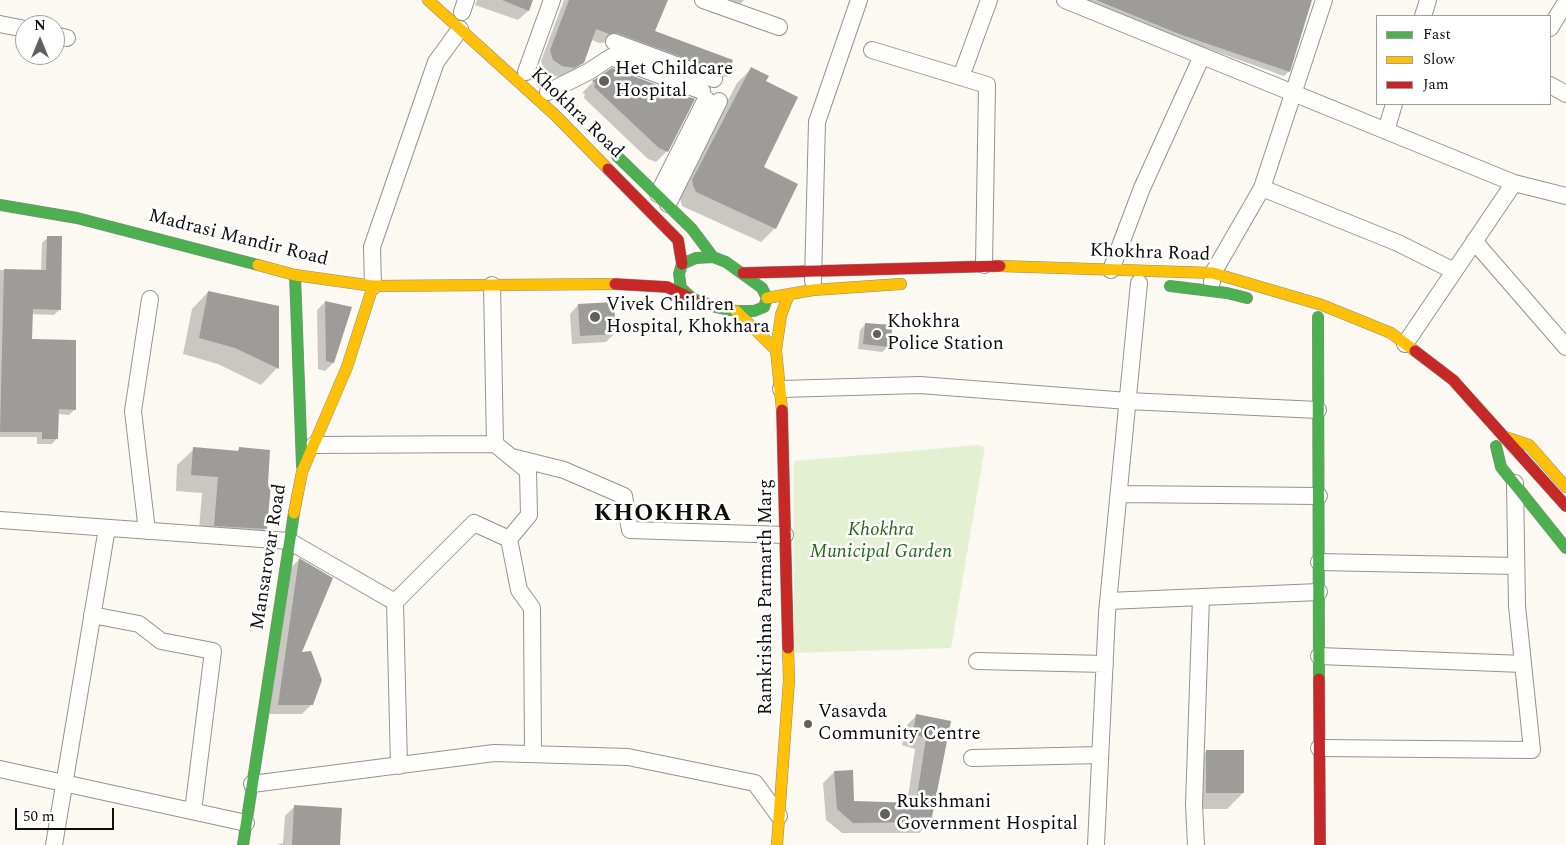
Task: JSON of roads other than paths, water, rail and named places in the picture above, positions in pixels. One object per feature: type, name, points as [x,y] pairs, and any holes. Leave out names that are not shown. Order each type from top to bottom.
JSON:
[{"type":"street","name":"Khokhra Road","points":[[428,0],[462,13],[555,115],[678,240],[681,288],[693,299]]},
{"type":"street","points":[[552,0],[537,82],[588,72],[611,57],[709,97]]},
{"type":"street","points":[[703,0],[779,27]]},
{"type":"street","points":[[814,290],[816,122],[859,0]]},
{"type":"street","points":[[961,78],[989,0]]},
{"type":"street","points":[[1065,0],[1514,183],[1566,196]]},
{"type":"street","points":[[1210,291],[1213,273],[1262,188],[1324,0]]},
{"type":"street","points":[[1422,15],[1428,0]]},
{"type":"street","points":[[1551,26],[1566,2]]},
{"type":"street","points":[[373,286],[372,247],[436,62],[462,13]]},
{"type":"street","points":[[0,24],[15,27]]},
{"type":"street","points":[[614,42],[714,79],[706,82],[709,97],[663,199]]},
{"type":"street","points":[[872,50],[987,85],[984,274]]},
{"type":"street","points":[[1111,270],[1142,188],[1202,56]]},
{"type":"street","points":[[1551,86],[1566,94]]},
{"type":"street","points":[[1386,131],[1394,105]]},
{"type":"street","name":"Khokhra Road","points":[[610,149],[692,229],[713,257]]},
{"type":"street","points":[[1405,344],[1514,183]]},
{"type":"street","points":[[1262,188],[1398,243],[1454,271]]},
{"type":"street","name":"Madrasi Mandir Road","points":[[0,205],[85,220],[294,275],[373,286],[620,284]]},
{"type":"street","points":[[1474,241],[1566,347]]},
{"type":"street","points":[[713,257],[743,273],[762,288],[767,298],[764,307],[754,311],[736,311],[693,299],[667,287],[620,284],[680,269],[696,258],[713,257]]},
{"type":"street","name":"Khokhra Road","points":[[743,273],[813,271],[984,274],[1111,270],[1213,273],[1322,305],[1391,333],[1453,380],[1566,506]]},
{"type":"street","points":[[294,275],[302,472]]},
{"type":"street","points":[[767,298],[814,290],[908,283]]},
{"type":"street","name":"Khokhra Road","points":[[1143,284],[1210,291],[1255,300]]},
{"type":"street","points":[[1096,845],[1108,601],[1128,401],[1143,284]]},
{"type":"street","points":[[492,285],[495,444]]},
{"type":"street","name":"Mansarovar Road","points":[[243,845],[289,542],[302,472],[347,367],[373,286]]},
{"type":"street","name":"Ramkrishna Parmarth Marg","points":[[777,845],[788,680],[781,389],[776,350],[781,314],[789,294]]},
{"type":"street","points":[[147,531],[133,411],[150,299]]},
{"type":"street","points":[[736,311],[776,350]]},
{"type":"street","points":[[1318,317],[1320,845]]},
{"type":"street","points":[[781,389],[920,385],[1128,401],[1318,410]]},
{"type":"street","points":[[1477,425],[1534,490]]},
{"type":"street","points":[[1508,441],[1529,445],[1566,487]]},
{"type":"street","points":[[314,445],[495,444],[528,471],[529,515],[509,539]]},
{"type":"street","points":[[1500,450],[1501,467],[1566,548]]},
{"type":"street","points":[[512,457],[564,470],[624,496],[630,530],[786,535]]},
{"type":"street","points":[[1557,476],[1566,468]]},
{"type":"street","points":[[1320,748],[1532,750],[1517,606],[1514,483]]},
{"type":"street","points":[[1119,494],[1319,496]]},
{"type":"street","points":[[0,520],[289,542],[395,602]]},
{"type":"street","points":[[399,766],[395,602],[474,523],[509,539]]},
{"type":"street","points":[[54,845],[107,528]]},
{"type":"street","points":[[509,539],[519,590],[532,608],[533,754]]},
{"type":"street","points":[[1319,562],[1516,566]]},
{"type":"street","points":[[1108,601],[1319,592]]},
{"type":"street","points":[[1196,845],[1194,804],[1201,598]]},
{"type":"street","points":[[92,615],[140,624],[161,641],[213,650],[192,811]]},
{"type":"street","points":[[1319,656],[1523,664]]},
{"type":"street","points":[[977,661],[1105,664]]},
{"type":"street","points":[[252,784],[494,754],[628,757],[755,783],[779,816]]},
{"type":"street","points":[[972,758],[1100,755]]},
{"type":"street","points":[[0,769],[246,823]]},
{"type":"place","name":"Het Childcare Hospital","points":[[604,81]]},
{"type":"place","name":"Vivek Children Hospital, Khokhara","points":[[595,317]]},
{"type":"place","name":"Khokhra Police Station","points":[[877,334]]},
{"type":"place","name":"Vasavda Community Centre","points":[[808,724]]},
{"type":"place","name":"Rukshmani Government Hospital","points":[[885,814]]},
{"type":"district","name":"KHOKHRA","points":[[663,515]]},
{"type":"park label","name":"Khokhra Municipal Garden","points":[[881,542]]}]
